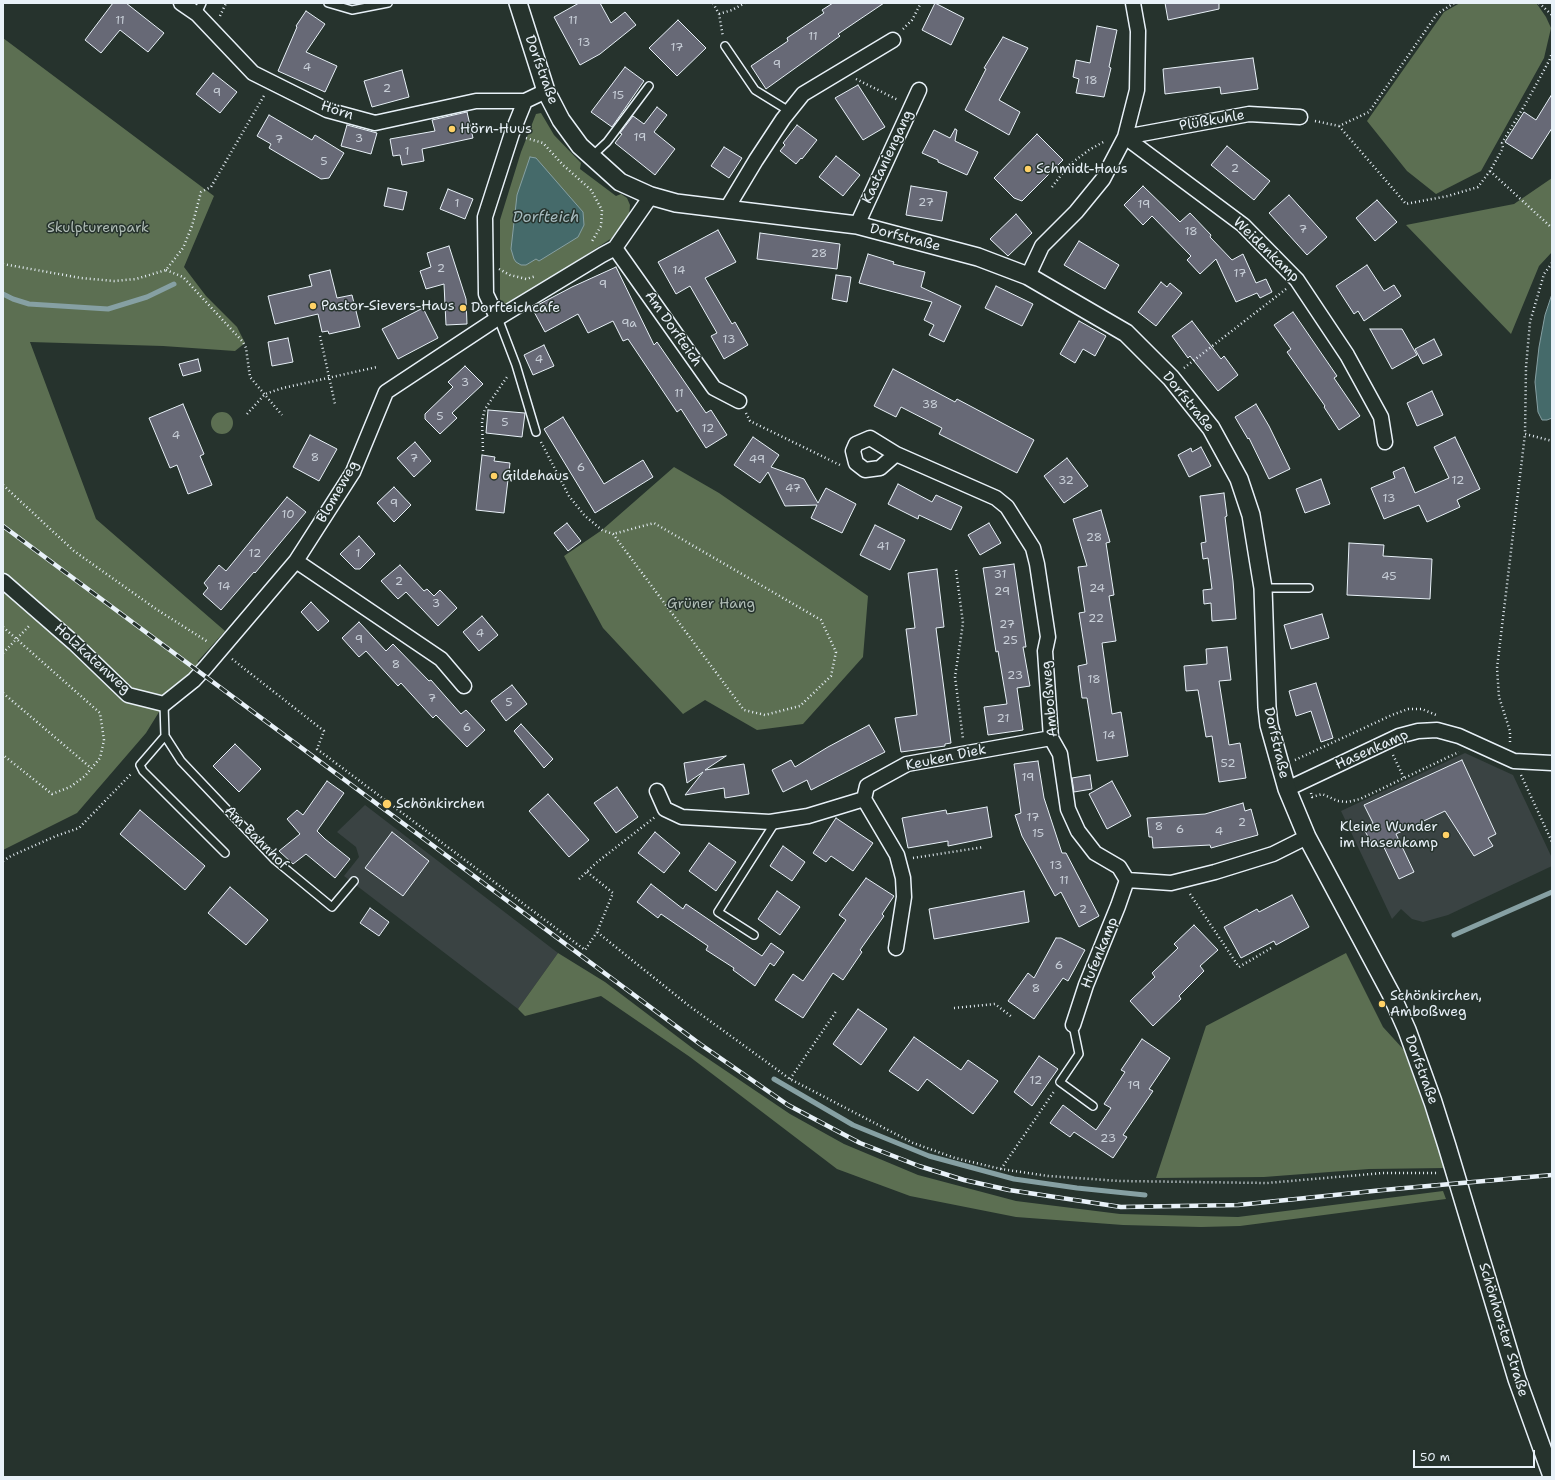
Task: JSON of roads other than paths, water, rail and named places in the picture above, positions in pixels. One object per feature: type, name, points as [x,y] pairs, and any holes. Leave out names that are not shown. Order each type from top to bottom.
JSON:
[{"type":"street","name":"Hörn","points":[[181,3],[199,9],[253,73],[327,110],[375,123],[476,101],[525,101]]},
{"type":"street","name":"Dorfstraße","points":[[518,3],[546,91],[561,120],[580,146],[620,182],[651,196],[676,204],[857,225],[978,257],[1028,276],[1126,333],[1171,378],[1210,428],[1239,479],[1251,515],[1263,588],[1267,707],[1269,725],[1287,789],[1307,837],[1391,994],[1407,1030],[1433,1102],[1456,1177]]},
{"type":"street","points":[[1028,276],[1042,246],[1076,212],[1103,179],[1125,137],[1137,90],[1138,30],[1133,3]]},
{"type":"street","points":[[726,210],[756,160],[789,111],[803,94],[893,40]]},
{"type":"street","name":"Kastaniengang","points":[[857,225],[919,90]]},
{"type":"street","points":[[546,91],[525,101],[512,133],[485,217],[486,294],[497,316],[615,248],[651,196]]},
{"type":"street","name":"Plüßkuhle","points":[[1125,137],[1249,114],[1300,118]]},
{"type":"street","name":"Weidenkamp","points":[[1125,137],[1243,225],[1297,280],[1347,355],[1381,417],[1385,442]]},
{"type":"street","name":"Am Dorfteich","points":[[615,248],[714,388],[739,401]]},
{"type":"street","name":"Blomeweg","points":[[164,704],[194,680],[296,561],[353,472],[386,392],[497,316]]},
{"type":"street","name":"Amboßweg","points":[[896,454],[880,468],[865,470],[856,463],[853,451],[856,444],[870,438],[896,454],[996,498],[1007,507],[1033,548],[1037,564],[1048,637],[1045,651],[1051,738],[1060,754],[1068,809],[1078,831],[1094,853],[1118,867],[1126,880]]},
{"type":"street","points":[[296,561],[441,659],[464,686]]},
{"type":"street","name":"Holzkatenweg","points":[[3,581],[45,616],[128,695],[164,704]]},
{"type":"street","name":"Hasenkamp","points":[[1287,789],[1399,736],[1418,731],[1437,730],[1459,736],[1514,761],[1552,763]]},
{"type":"street","name":"Keuken Diek","points":[[864,799],[867,786],[906,764],[1051,738]]},
{"type":"street","points":[[657,791],[665,809],[682,817],[770,822],[808,816],[864,799],[897,855],[902,878],[904,896],[896,948]]},
{"type":"street","points":[[1126,880],[1171,883],[1273,854],[1307,837]]},
{"type":"street","name":"Hufenkamp","points":[[1073,1025],[1086,986],[1118,906],[1126,880]]},
{"type":"street","name":"Schönhorster Straße","points":[[1456,1177],[1517,1379],[1552,1476]]},
{"type":"lane","points":[[328,3],[352,10],[388,3]]},
{"type":"lane","points":[[725,46],[755,90],[789,111]]},
{"type":"lane","points":[[592,156],[607,142],[649,86]]},
{"type":"lane","points":[[497,316],[516,365],[536,432]]},
{"type":"lane","points":[[1263,588],[1310,588]]},
{"type":"lane","points":[[164,704],[165,736],[140,765],[143,771],[225,853]]},
{"type":"lane","name":"Am Bahnhof","points":[[165,736],[181,761],[275,860],[332,907],[354,881]]},
{"type":"lane","points":[[754,935],[718,912],[776,821]]},
{"type":"lane","points":[[1073,1025],[1079,1054],[1060,1082],[1093,1106]]},
{"type":"water","name":"Dorfteich","points":[[530,157],[536,158],[583,212],[584,225],[578,237],[539,261],[536,259],[526,265],[521,265],[514,259],[511,249],[517,195]]},
{"type":"water","points":[[1552,294],[1552,418],[1542,420],[1538,412],[1535,382],[1539,347],[1545,315]]},
{"type":"waterway","points":[[3,294],[29,304],[108,309],[147,297],[174,284]]},
{"type":"waterway","points":[[1454,935],[1552,892]]},
{"type":"waterway","points":[[774,1079],[853,1125],[929,1156],[1014,1179],[1077,1188],[1145,1195]]},
{"type":"railway","points":[[3,526],[700,1044],[788,1105],[860,1143],[919,1166],[964,1180],[1009,1190],[1121,1207],[1238,1205],[1552,1175]]},
{"type":"place","name":"Hörn-Huus","points":[[452,129]]},
{"type":"place","name":"Schmidt-Haus","points":[[1028,169]]},
{"type":"place","name":"Pastor-Sievers-Haus","points":[[313,306]]},
{"type":"place","name":"Dorfteichcafe","points":[[463,308]]},
{"type":"place","name":"Gildehaus","points":[[494,476]]},
{"type":"place","name":"Schönkirchen","points":[[387,804]]},
{"type":"place","name":"Kleine Wunder im Hasenkamp","points":[[1446,835]]},
{"type":"place","name":"Schönkirchen, Amboßweg","points":[[1382,1004]]},
{"type":"park label","name":"Skulpturenpark","points":[[98,228]]},
{"type":"park label","name":"Grüner Hang","points":[[711,604]]}]
